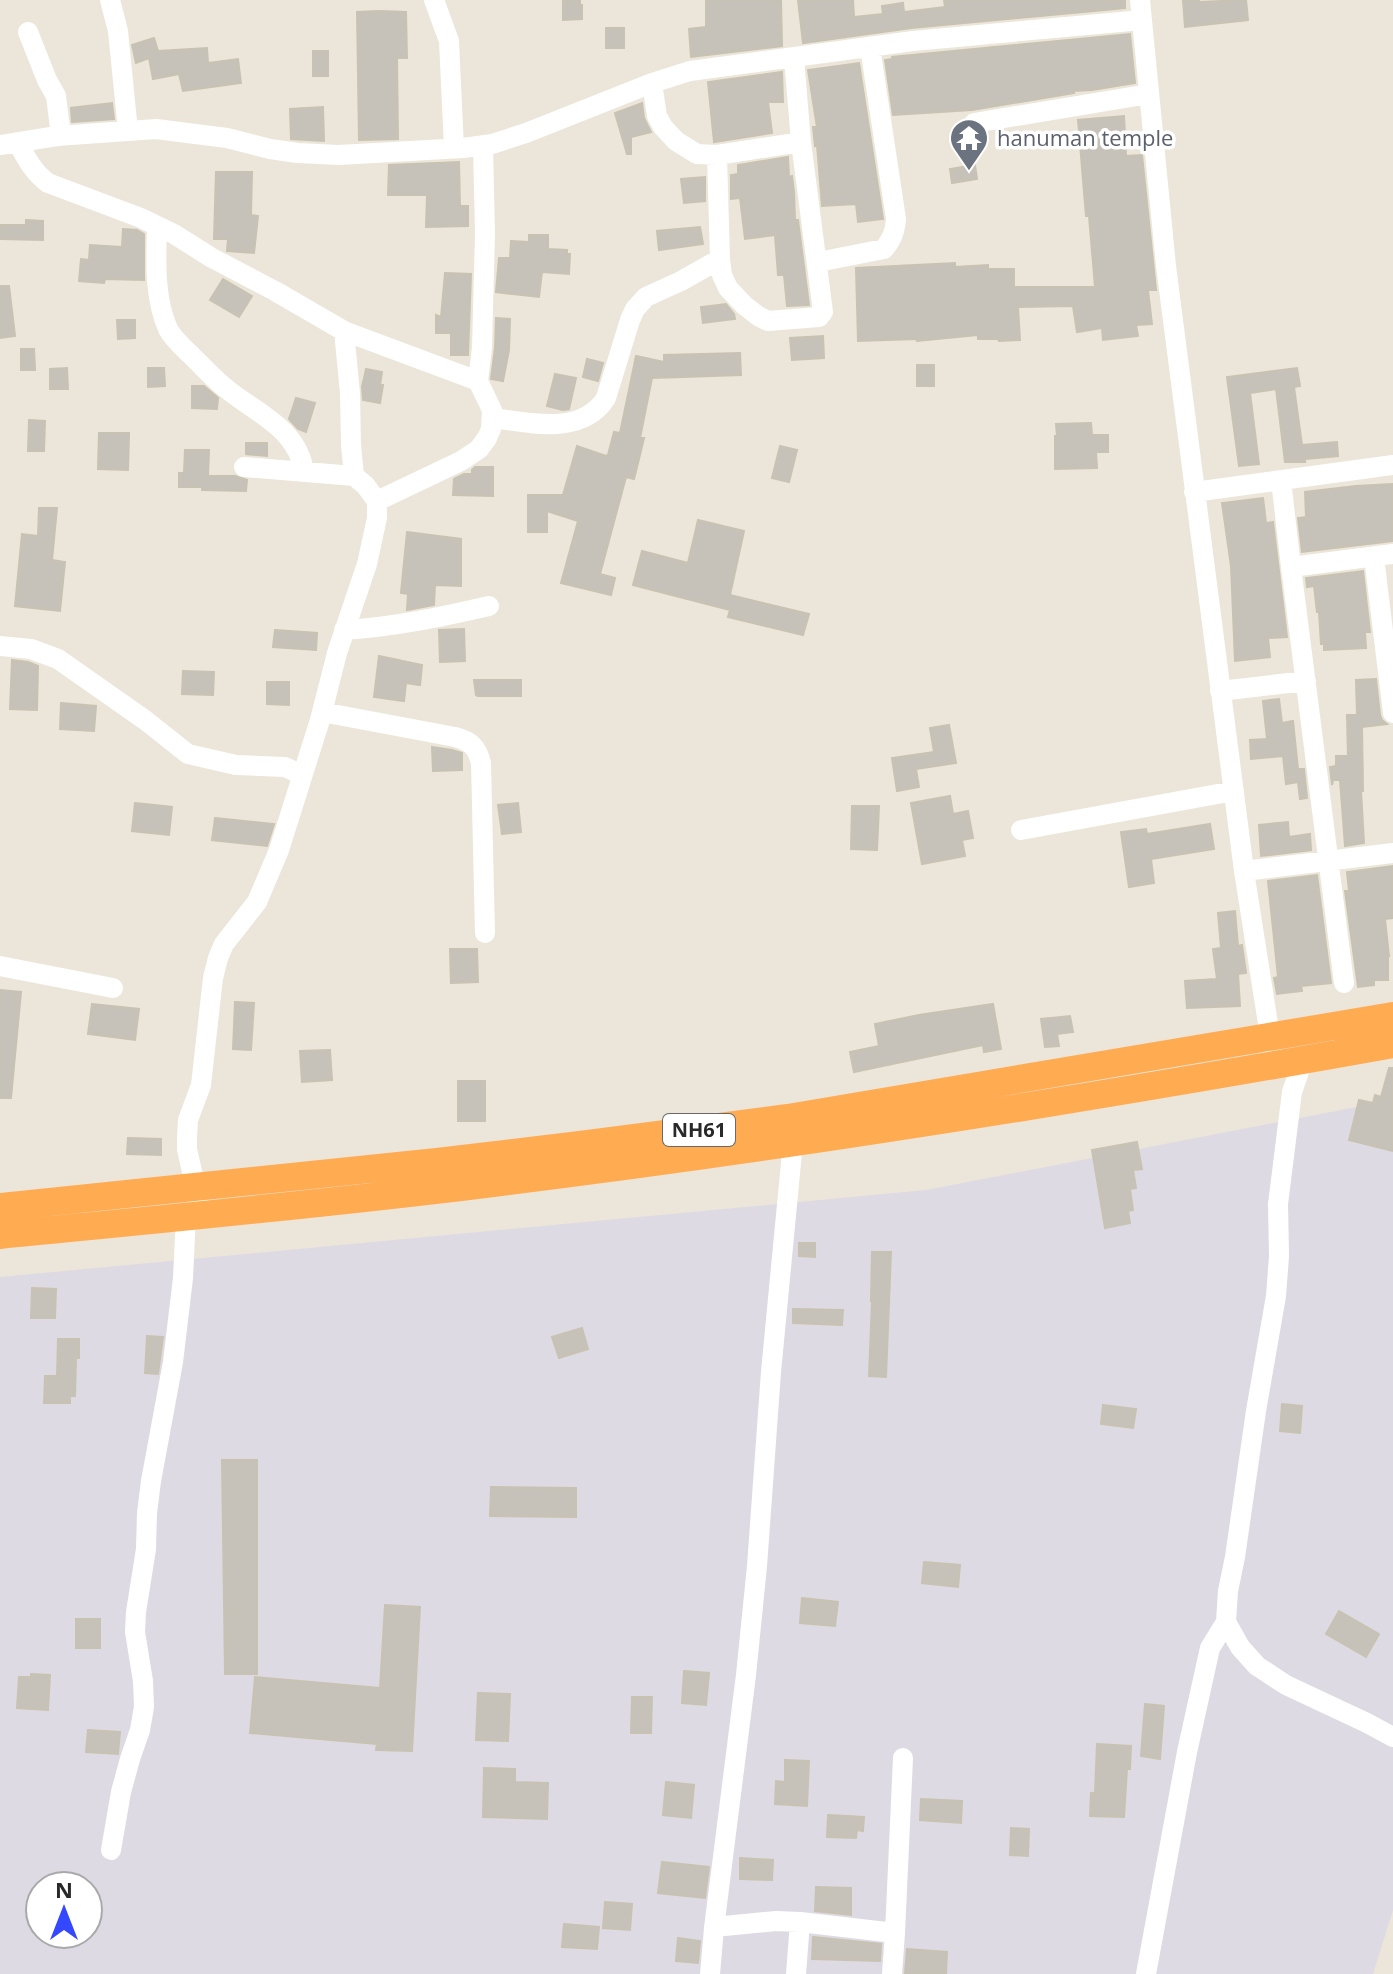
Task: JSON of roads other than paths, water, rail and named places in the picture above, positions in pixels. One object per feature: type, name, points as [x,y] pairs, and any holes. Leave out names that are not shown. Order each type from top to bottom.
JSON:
[{"type":"highway","name":"NH61","points":[[0,1207],[194,1206],[497,1182],[793,1142],[1272,1051],[1393,1016]]},
{"type":"highway","name":"NH61","points":[[0,1235],[543,1150],[1272,1051],[1303,1060],[1393,1044]]},
{"type":"street","points":[[110,0],[118,31],[128,131]]},
{"type":"street","points":[[434,0],[449,41],[454,148]]},
{"type":"street","points":[[9,144],[61,136],[156,129],[227,138],[298,153],[339,155],[492,144],[690,71],[1141,10],[1166,266],[1194,492],[1244,871],[1272,1051]]},
{"type":"street","points":[[28,32],[56,96],[61,136]]},
{"type":"street","points":[[818,262],[884,249],[895,230],[896,219],[870,47]]},
{"type":"street","points":[[717,155],[720,259],[728,288],[744,305],[768,321],[819,317],[823,312],[801,142],[794,58]]},
{"type":"street","points":[[652,83],[657,116],[676,141],[697,154],[717,155],[801,142]]},
{"type":"street","points":[[974,123],[1149,94]]},
{"type":"street","points":[[9,144],[48,183],[157,226],[344,331],[478,381]]},
{"type":"street","points":[[377,501],[461,461],[479,449],[487,438],[493,418],[478,381],[482,348],[485,234],[483,145]]},
{"type":"street","points":[[157,226],[160,298],[169,332],[224,387],[277,424],[297,447],[304,472]]},
{"type":"street","points":[[493,418],[569,424],[600,407],[606,398],[635,309],[646,297],[720,259]]},
{"type":"street","points":[[344,331],[354,476]]},
{"type":"street","points":[[1194,492],[1393,465]]},
{"type":"street","points":[[111,1850],[121,1792],[144,1707],[135,1632],[136,1612],[146,1549],[151,1481],[173,1362],[194,1206],[187,1149],[188,1120],[201,1085],[213,978],[224,944],[257,902],[279,850],[344,630],[367,564],[377,518],[377,501],[354,476],[244,467]]},
{"type":"street","points":[[1281,480],[1344,983]]},
{"type":"street","points":[[1291,567],[1384,555],[1393,713]]},
{"type":"street","points":[[344,630],[421,622],[489,606]]},
{"type":"street","points":[[0,646],[31,649],[58,659],[188,754],[236,765],[285,767],[302,775]]},
{"type":"street","points":[[1220,691],[1306,681]]},
{"type":"street","points":[[322,712],[455,737],[467,740],[476,748],[481,763],[485,933]]},
{"type":"street","points":[[1021,830],[1234,791]]},
{"type":"street","points":[[1244,871],[1393,853]]},
{"type":"street","points":[[0,966],[113,988]]},
{"type":"street","points":[[1146,1974],[1187,1752],[1210,1648],[1226,1622],[1228,1591],[1276,1296],[1278,1204],[1292,1092],[1303,1060]]},
{"type":"street","points":[[710,1974],[757,1566],[771,1372],[793,1142]]},
{"type":"street","points":[[1226,1622],[1240,1647],[1257,1666],[1300,1693],[1393,1737]]},
{"type":"street","points":[[892,1974],[903,1758]]},
{"type":"street","points":[[714,1927],[776,1921],[895,1933]]},
{"type":"street","points":[[796,1974],[800,1922]]},
{"type":"place","name":"hanuman temple","points":[[969,172]]}]
